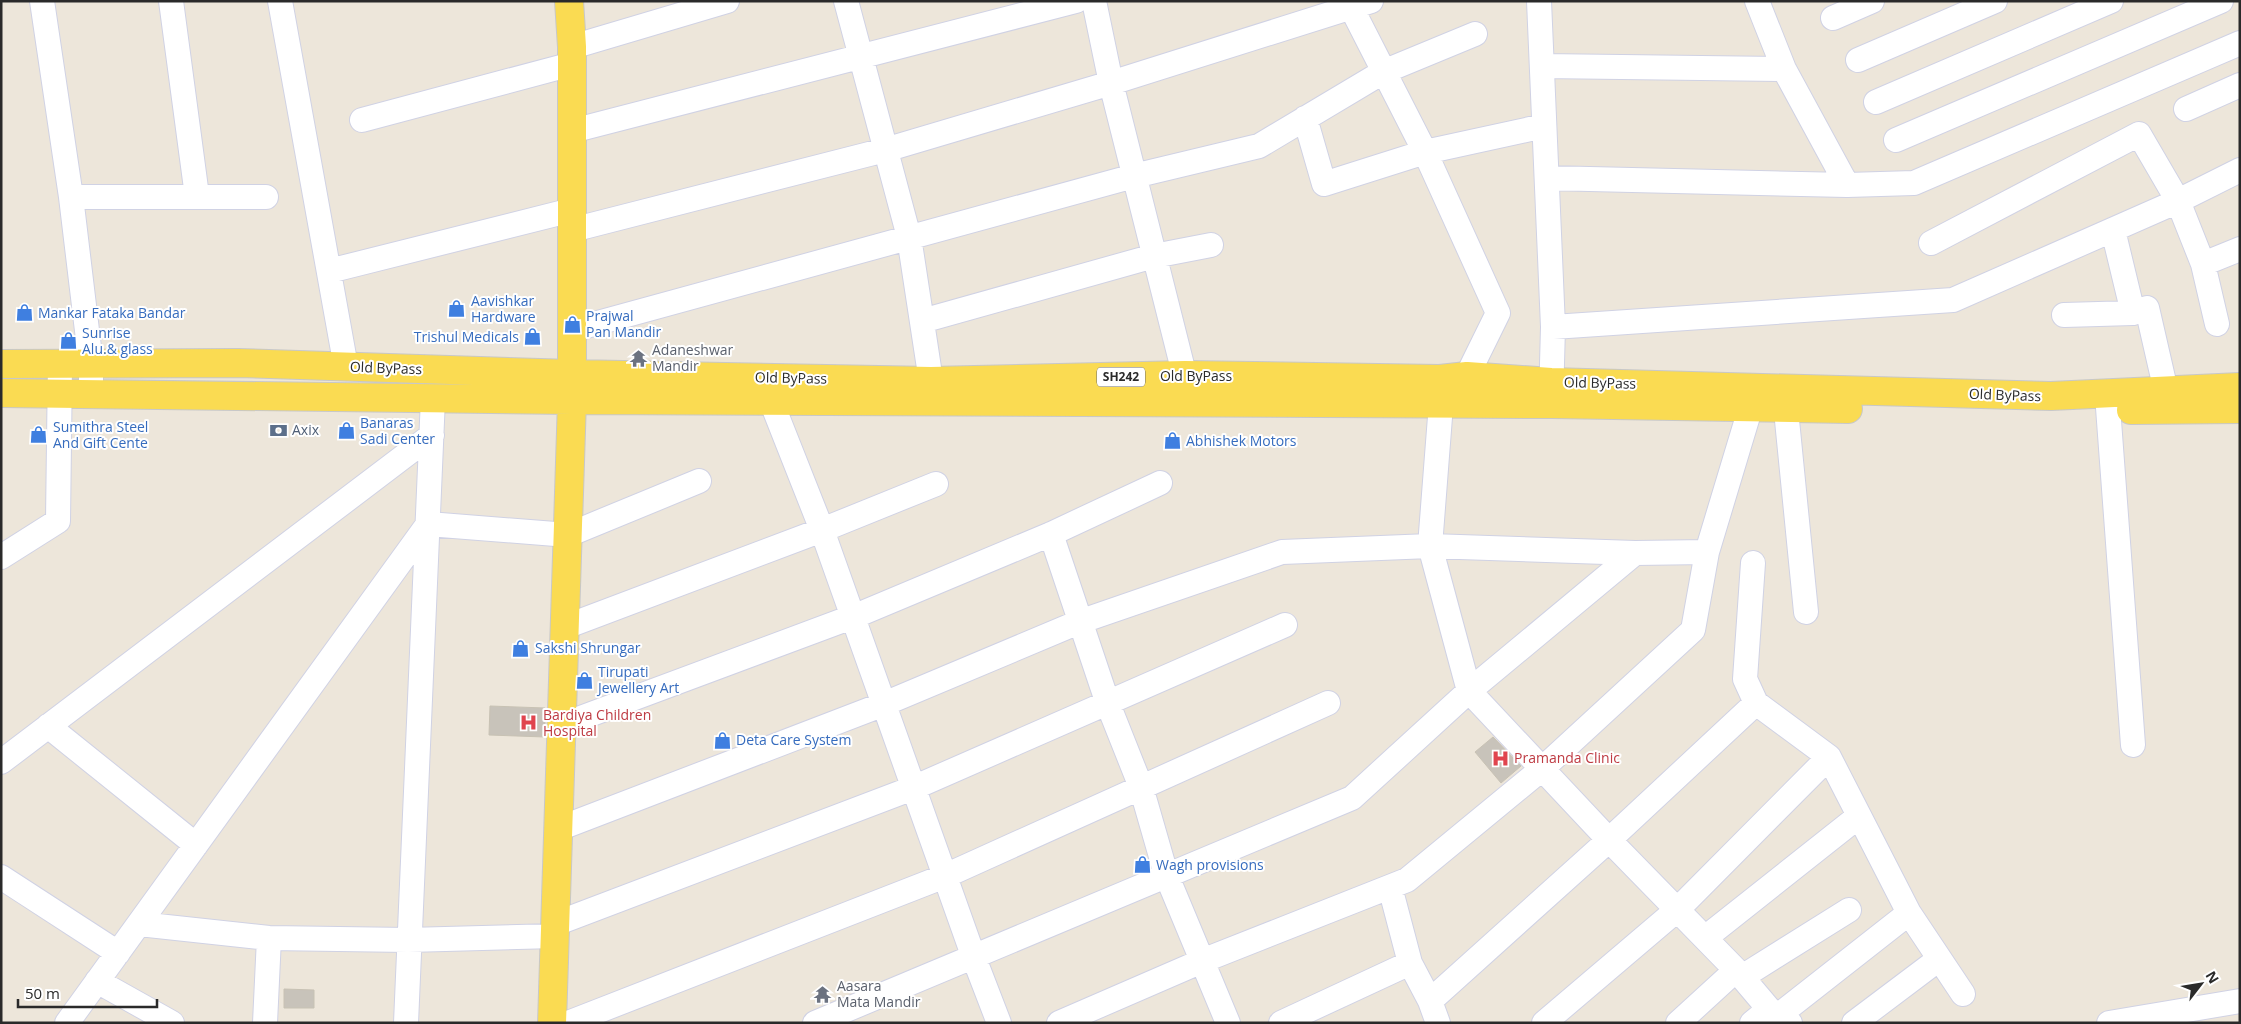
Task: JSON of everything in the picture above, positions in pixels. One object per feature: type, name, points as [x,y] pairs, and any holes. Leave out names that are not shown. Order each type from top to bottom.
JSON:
[{"type":"main road","points":[[552,1023],[572,387],[572,56],[569,1]]},
{"type":"main road","name":"Old ByPass","points":[[1,364],[238,363],[346,366],[572,387],[932,391],[1192,403],[1551,393],[1785,398],[2051,396],[2108,402],[2240,409]]},
{"type":"main road","name":"Old ByPass","points":[[932,391],[1185,375],[1447,396],[1467,376],[1551,393]]},
{"type":"main road","name":"Old ByPass","points":[[1,392],[433,398],[572,387]]},
{"type":"main road","name":"Old ByPass","points":[[2108,402],[2166,391],[2240,387]]},
{"type":"street","points":[[42,1],[71,197],[91,364],[91,394]]},
{"type":"street","points":[[171,1],[198,196]]},
{"type":"street","points":[[280,1],[346,366]]},
{"type":"street","points":[[362,120],[572,56],[726,1]]},
{"type":"street","points":[[846,1],[909,237],[932,391]]},
{"type":"street","points":[[572,131],[1076,1]]},
{"type":"street","points":[[1094,1],[1111,83],[1192,403]]},
{"type":"street","points":[[1539,1],[1554,327],[1551,393]]},
{"type":"street","points":[[1757,1],[1784,69],[1847,185]]},
{"type":"street","points":[[1833,18],[1872,1]]},
{"type":"street","points":[[1858,60],[1995,1]]},
{"type":"street","points":[[1876,102],[2111,1]]},
{"type":"street","points":[[1896,140],[2221,1]]},
{"type":"street","points":[[329,272],[885,150],[1111,83],[1357,4],[1383,72],[1425,152],[1498,313],[1467,376]]},
{"type":"street","points":[[572,330],[1134,176],[1259,146],[1383,72],[1476,34]]},
{"type":"street","points":[[1547,178],[1847,185],[1914,183],[2240,43]]},
{"type":"street","points":[[1542,66],[1784,69]]},
{"type":"street","points":[[2186,109],[2240,85]]},
{"type":"street","points":[[1305,118],[1324,184],[1425,152],[1544,126]]},
{"type":"street","points":[[1931,243],[2139,134],[2178,201],[2203,264],[2217,324]]},
{"type":"street","points":[[1554,327],[1953,300],[2178,201],[2240,170]]},
{"type":"street","points":[[71,197],[266,197]]},
{"type":"street","points":[[2113,230],[2133,313]]},
{"type":"street","points":[[922,321],[1154,256],[1211,245]]},
{"type":"street","points":[[2203,264],[2240,249]]},
{"type":"street","points":[[2064,315],[2133,313],[2147,308],[2166,391]]},
{"type":"street","points":[[1,558],[58,521],[58,393],[60,364]]},
{"type":"street","points":[[768,389],[822,530],[974,958],[999,1023]]},
{"type":"street","points":[[1447,396],[1430,546],[1469,691],[1609,840],[1706,938],[1739,974],[1773,1017],[1909,913]]},
{"type":"street","points":[[1059,1023],[1202,961],[1407,880],[1543,768],[1693,630],[1707,552],[1752,396]]},
{"type":"street","points":[[406,1023],[408,940],[433,398]]},
{"type":"street","points":[[1785,398],[1806,612]]},
{"type":"street","points":[[2108,402],[2133,745]]},
{"type":"street","points":[[1,762],[432,435]]},
{"type":"street","points":[[428,524],[568,535],[699,482]]},
{"type":"street","points":[[562,725],[852,617],[1050,534],[1160,483]]},
{"type":"street","points":[[565,626],[822,530],[936,484]]},
{"type":"street","points":[[67,1023],[428,524]]},
{"type":"street","points":[[1050,534],[1078,622],[1108,704],[1142,787],[1166,874],[1228,1023]]},
{"type":"street","points":[[558,829],[884,704],[1078,622],[1282,552],[1430,546],[1635,553],[1707,552]]},
{"type":"street","points":[[815,1023],[974,958],[1166,874],[1352,798],[1469,691],[1635,553]]},
{"type":"street","points":[[1753,563],[1745,679],[1756,703],[1829,757],[1909,913],[1963,994]]},
{"type":"street","points":[[139,924],[269,938],[408,940],[555,930],[914,788],[1285,626]]},
{"type":"street","points":[[568,1023],[945,876],[1328,703]]},
{"type":"street","points":[[1390,887],[1410,963],[1434,1012],[1609,840],[1756,703]]},
{"type":"street","points":[[48,726],[196,845]]},
{"type":"street","points":[[1544,1023],[1678,909],[1829,757]]},
{"type":"street","points":[[1706,938],[1859,816]]},
{"type":"street","points":[[1,877],[118,953]]},
{"type":"street","points":[[1678,1023],[1739,974],[1849,910]]},
{"type":"street","points":[[265,1023],[269,938]]},
{"type":"street","points":[[1854,1023],[1939,959]]},
{"type":"street","points":[[1281,1023],[1410,963]]},
{"type":"street","points":[[97,981],[172,1023]]},
{"type":"street","points":[[2109,1023],[2237,1006]]},
{"type":"building","points":[[490,706],[545,708],[545,737],[489,735]]},
{"type":"building","points":[[1493,737],[1521,766],[1501,783],[1475,752]]},
{"type":"building","points":[[284,989],[314,990],[314,1008],[284,1008]]},
{"type":"place","name":"Aavishkar Hardware","points":[[457,309]]},
{"type":"place","name":"Mankar Fataka Bandar","points":[[24,313]]},
{"type":"place","name":"Prajwal Pan Mandir","points":[[572,324]]},
{"type":"place","name":"Trishul Medicals","points":[[533,337]]},
{"type":"place","name":"Sunrise Alu.& glass","points":[[68,341]]},
{"type":"place","name":"Adaneshwar Mandir","points":[[638,358]]},
{"type":"place","name":"Axix","points":[[278,430]]},
{"type":"place","name":"Banaras Sadi Center","points":[[346,431]]},
{"type":"place","name":"Sumithra Steel And Gift Cente","points":[[39,435]]},
{"type":"place","name":"Abhishek Motors","points":[[1172,441]]},
{"type":"place","name":"Sakshi Shrungar","points":[[521,648]]},
{"type":"place","name":"Tirupati Jewellery Art","points":[[584,680]]},
{"type":"place","name":"Bardiya Children Hospital","points":[[529,723]]},
{"type":"place","name":"Deta Care System","points":[[722,740]]},
{"type":"place","name":"Pramanda Clinic","points":[[1500,758]]},
{"type":"place","name":"Wagh provisions","points":[[1142,865]]},
{"type":"place","name":"Aasara Mata Mandir","points":[[823,994]]}]
